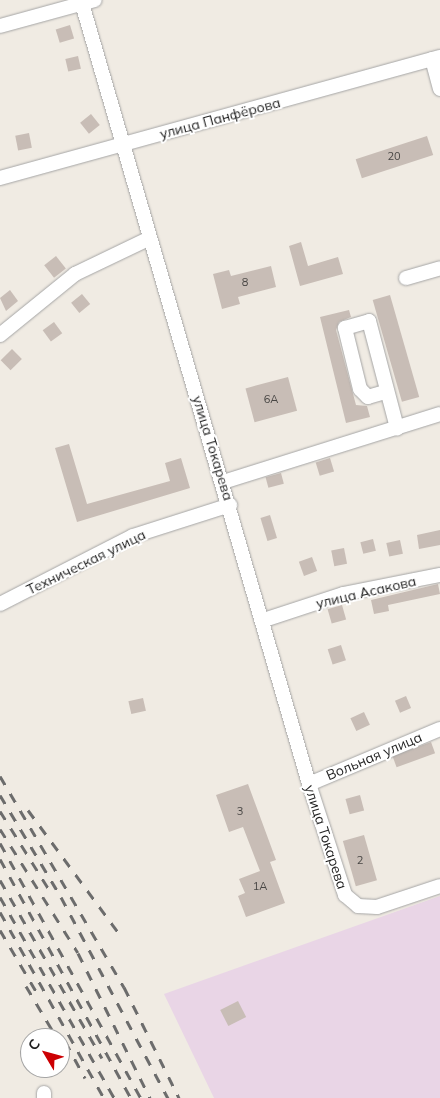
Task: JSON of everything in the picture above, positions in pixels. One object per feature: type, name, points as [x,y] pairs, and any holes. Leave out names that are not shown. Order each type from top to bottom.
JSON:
[{"type":"street","points":[[0,26],[86,1]]},
{"type":"street","name":"улица Токарева","points":[[86,1],[150,238],[224,482],[309,784],[345,895],[358,906],[377,907],[440,886]]},
{"type":"street","points":[[436,58],[440,89]]},
{"type":"street","name":"улица Панфёрова","points":[[0,178],[436,58]]},
{"type":"street","points":[[0,335],[75,274],[150,238]]},
{"type":"street","points":[[406,278],[440,268]]},
{"type":"street","points":[[385,392],[368,397],[360,389],[345,328],[369,321],[385,392],[397,428]]},
{"type":"street","points":[[224,482],[440,414]]},
{"type":"street","name":"Техническая улица","points":[[0,604],[133,536],[230,505]]},
{"type":"street","name":"улица Асакова","points":[[264,620],[343,594],[440,575]]},
{"type":"street","name":"Вольная улица","points":[[309,784],[440,729]]},
{"type":"shaded area","points":[[440,896],[440,1098],[214,1098],[164,994]]},
{"type":"building","points":[[70,25],[74,38],[60,43],[56,29]]},
{"type":"building","points":[[78,56],[81,69],[68,72],[65,59]]},
{"type":"building","points":[[91,114],[100,125],[89,134],[80,123]]},
{"type":"building","points":[[29,133],[32,148],[18,150],[15,136]]},
{"type":"building","points":[[427,136],[433,155],[362,178],[356,159]]},
{"type":"building","points":[[301,242],[308,266],[338,257],[343,274],[300,286],[289,246]]},
{"type":"building","points":[[56,256],[66,269],[54,278],[44,265]]},
{"type":"building","points":[[271,266],[276,287],[238,297],[240,304],[222,309],[213,274],[229,270],[231,276]]},
{"type":"building","points":[[10,290],[18,301],[6,311],[0,298]]},
{"type":"building","points":[[82,294],[90,304],[79,313],[71,303]]},
{"type":"building","points":[[390,295],[419,397],[402,402],[373,300]]},
{"type":"building","points":[[349,310],[351,317],[339,322],[336,330],[356,405],[367,406],[370,417],[346,423],[320,317]]},
{"type":"building","points":[[54,322],[62,333],[51,342],[43,330]]},
{"type":"building","points":[[12,349],[22,359],[11,370],[1,360]]},
{"type":"building","points":[[288,377],[297,411],[255,422],[245,388]]},
{"type":"building","points":[[69,444],[87,504],[170,481],[165,463],[181,458],[190,488],[77,522],[55,448]]},
{"type":"building","points":[[330,458],[334,471],[320,476],[316,462]]},
{"type":"building","points":[[281,473],[284,484],[268,488],[266,477]]},
{"type":"building","points":[[270,515],[277,538],[267,541],[260,518]]},
{"type":"building","points":[[440,530],[440,545],[419,549],[417,535]]},
{"type":"building","points":[[373,539],[376,551],[363,554],[360,542]]},
{"type":"building","points":[[400,540],[403,554],[389,557],[386,543]]},
{"type":"building","points":[[344,548],[347,564],[334,566],[331,550]]},
{"type":"building","points":[[312,557],[317,571],[304,576],[299,562]]},
{"type":"building","points":[[438,584],[440,594],[388,605],[389,611],[374,614],[371,600]]},
{"type":"building","points":[[342,605],[346,619],[332,624],[328,609]]},
{"type":"building","points":[[341,645],[346,660],[333,665],[328,649]]},
{"type":"building","points":[[406,696],[411,708],[400,713],[395,701]]},
{"type":"building","points":[[143,698],[146,711],[131,714],[128,701]]},
{"type":"building","points":[[364,712],[370,725],[356,731],[350,718]]},
{"type":"building","points":[[431,742],[435,753],[397,767],[392,756]]},
{"type":"building","points":[[248,784],[276,860],[270,862],[285,903],[246,917],[238,896],[245,893],[239,879],[260,871],[243,827],[229,832],[216,795]]},
{"type":"building","points":[[360,795],[364,810],[350,814],[346,799]]},
{"type":"building","points":[[364,835],[377,880],[356,886],[343,841]]},
{"type":"building","points":[[238,1001],[246,1017],[228,1026],[220,1010]]},
{"type":"railway","points":[[0,776],[124,987],[179,1098]]},
{"type":"railway","points":[[0,795],[61,897],[168,1098]]},
{"type":"railway","points":[[28,810],[121,936]]},
{"type":"railway","points":[[0,811],[50,891]]},
{"type":"railway","points":[[0,829],[78,953],[150,1098]]},
{"type":"railway","points":[[0,843],[141,1098]]},
{"type":"railway","points":[[0,859],[131,1098]]},
{"type":"railway","points":[[0,880],[102,1058]]},
{"type":"railway","points":[[0,897],[114,1098]]},
{"type":"railway","points":[[0,912],[104,1098]]},
{"type":"railway","points":[[0,930],[36,991]]},
{"type":"railway","points":[[26,986],[51,1028]]},
{"type":"railway","points":[[70,1050],[85,1078]]}]
